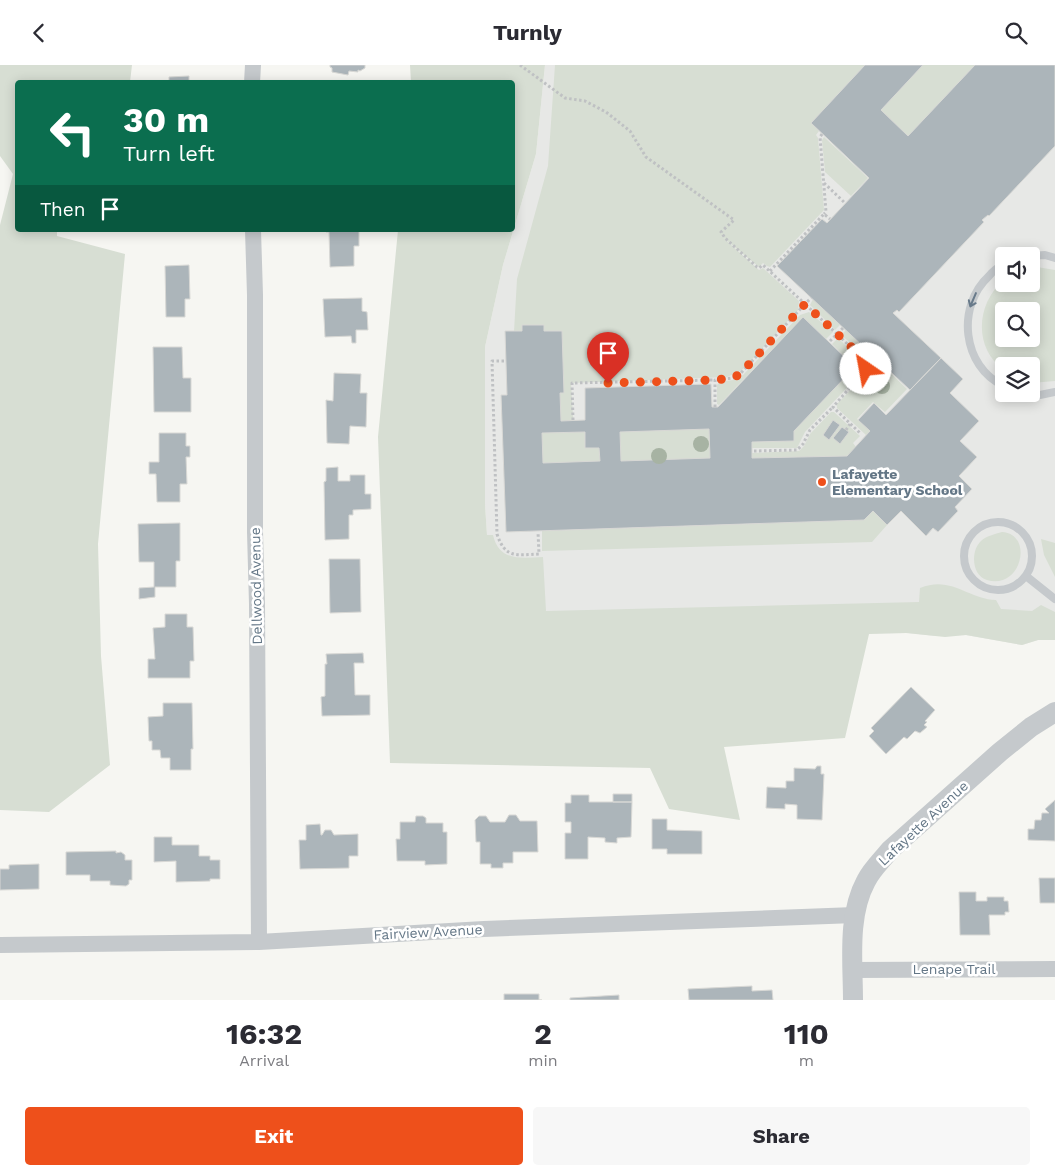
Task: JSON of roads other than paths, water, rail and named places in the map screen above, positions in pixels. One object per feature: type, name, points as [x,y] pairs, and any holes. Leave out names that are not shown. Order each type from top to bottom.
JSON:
[{"type":"street","points":[[252,80],[253,65]]},
{"type":"street","name":"Dellwood Avenue","points":[[253,232],[255,295],[255,532],[258,604],[259,942]]},
{"type":"street","name":"Lafayette Avenue","points":[[854,1000],[853,927],[859,896],[866,881],[890,850],[1000,752],[1031,727],[1055,712]]},
{"type":"street","name":"Fairview Avenue","points":[[0,945],[259,942],[484,929],[855,915]]},
{"type":"street","name":"Lenape Trail","points":[[853,970],[1055,969]]},
{"type":"lane","points":[[1040,255],[1055,258]]},
{"type":"lane","points":[[995,270],[981,283],[970,304],[967,326],[970,348],[981,368],[995,381]]},
{"type":"lane","points":[[1040,395],[1055,392]]},
{"type":"lane","points":[[993,522],[1005,522],[1016,526],[1027,538],[1033,554],[1032,565],[1026,576],[1018,584],[1008,589],[997,591],[976,583],[968,574],[964,563],[967,541],[973,532],[982,525],[993,522]]},
{"type":"lane","points":[[1026,576],[1055,599]]},
{"type":"place","name":"Lafayette Elementary School","points":[[822,482]]}]
